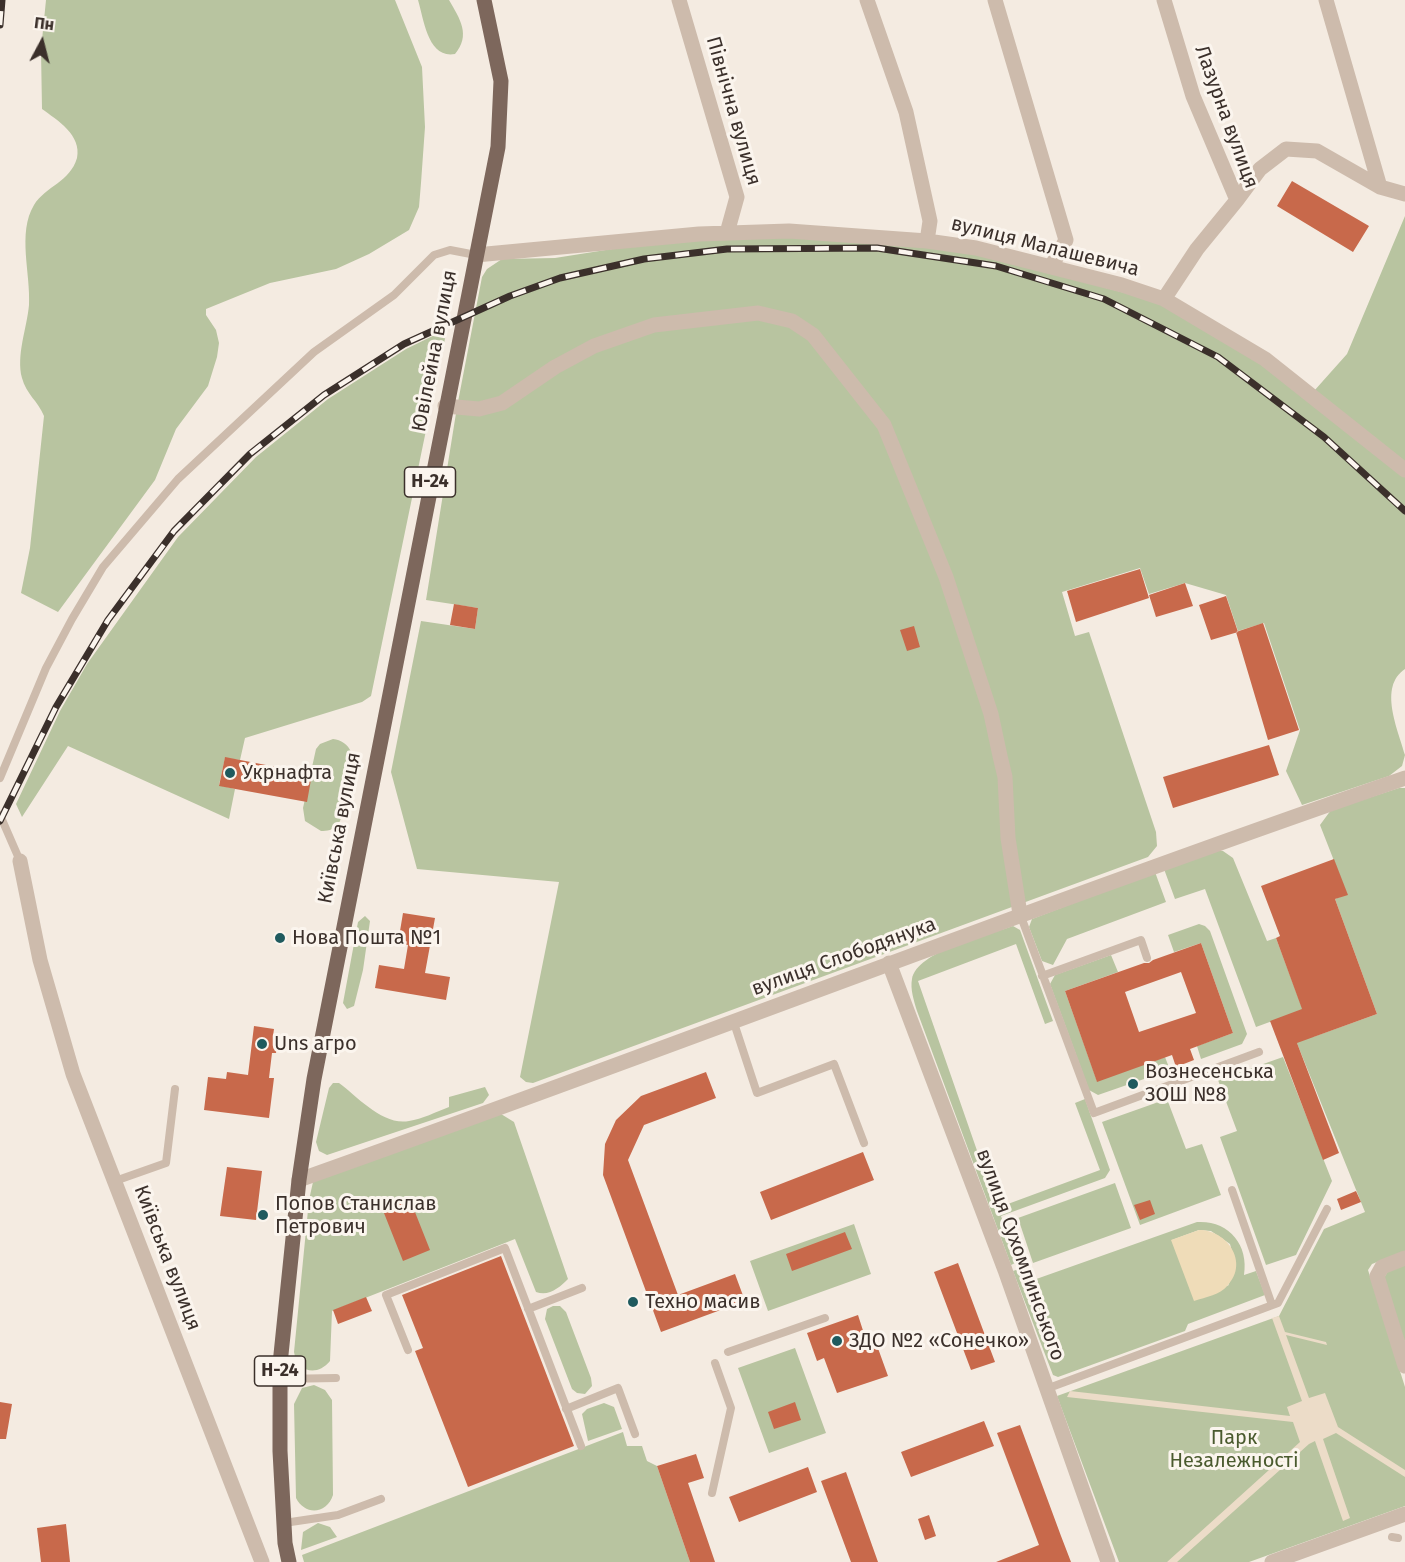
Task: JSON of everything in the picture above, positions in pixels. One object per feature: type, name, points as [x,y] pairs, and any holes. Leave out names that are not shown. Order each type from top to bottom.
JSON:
[{"type":"main road","name":"Ювілейна вулиця","points":[[385,710],[498,147],[501,81],[484,0]]},
{"type":"main road","name":"Київська вулиця","points":[[289,1562],[280,1451],[280,1379],[299,1180],[314,1079],[385,710]]},
{"type":"street","name":"Північна вулиця","points":[[679,0],[737,197],[727,233]]},
{"type":"street","points":[[867,0],[906,112],[930,221],[927,241]]},
{"type":"street","points":[[995,0],[1066,240],[1051,267]]},
{"type":"street","name":"Лазурна вулиця","points":[[1164,0],[1193,96],[1237,200],[1197,249],[1164,299]]},
{"type":"street","points":[[1326,0],[1380,187]]},
{"type":"street","points":[[1237,200],[1260,169],[1286,149],[1317,151],[1380,187],[1405,194]]},
{"type":"street","name":"вулиця Малашевича","points":[[476,255],[727,233],[789,231],[927,241],[976,248],[1164,299],[1265,359],[1405,470]]},
{"type":"street","points":[[445,406],[479,409],[502,403],[555,367],[584,351],[614,337],[654,325],[759,313],[781,316],[813,335],[884,425],[946,577],[991,714],[1005,777],[1006,824],[1020,914]]},
{"type":"street","name":"вулиця Слободянука","points":[[299,1180],[520,1102],[1020,914],[1405,778]]},
{"type":"street","name":"Київська вулиця","points":[[20,861],[40,960],[70,1062],[262,1562]]},
{"type":"street","name":"вулиця Сухомлинського","points":[[889,963],[1005,1270],[1108,1562]]},
{"type":"street","points":[[1405,1258],[1382,1267],[1377,1276],[1405,1366]]},
{"type":"street","points":[[1272,1562],[1405,1514]]},
{"type":"lane","points":[[0,777],[46,668],[77,610],[103,567],[178,479],[314,352],[394,296],[434,255],[450,250],[476,255]]},
{"type":"lane","points":[[0,815],[20,861]]},
{"type":"lane","points":[[1020,914],[1094,1113],[1259,1052]]},
{"type":"lane","points":[[1042,976],[1141,940],[1147,958]]},
{"type":"lane","points":[[733,1020],[757,1093],[834,1064],[864,1143]]},
{"type":"lane","points":[[115,1181],[166,1164],[175,1089]]},
{"type":"lane","points":[[1232,1190],[1272,1305]]},
{"type":"lane","points":[[1046,1389],[1278,1303],[1327,1209]]},
{"type":"lane","points":[[408,1350],[386,1295],[505,1248],[581,1446]]},
{"type":"lane","points":[[528,1309],[582,1288]]},
{"type":"lane","points":[[728,1352],[825,1318]]},
{"type":"lane","points":[[712,1493],[731,1408],[715,1363]]},
{"type":"lane","points":[[280,1379],[336,1378]]},
{"type":"lane","points":[[566,1409],[618,1388],[635,1434]]},
{"type":"lane","points":[[284,1522],[338,1515],[381,1499]]},
{"type":"green space","points":[[46,0],[395,0],[422,67],[425,127],[419,207],[409,230],[369,254],[336,269],[270,283],[206,309],[206,315],[216,330],[219,343],[208,386],[176,429],[155,480],[58,612],[21,593],[30,548],[44,416],[26,389],[20,369],[29,305],[26,228],[34,205],[69,173],[74,166],[78,150],[76,142],[67,129],[42,109],[41,50]]},
{"type":"green space","points":[[418,0],[449,0],[460,20],[463,34],[460,47],[455,54],[446,54],[433,44],[425,27]]},
{"type":"green space","points":[[1405,216],[1405,463],[1314,391],[1347,354]]},
{"type":"green space","points":[[793,236],[927,245],[981,255],[1163,303],[1261,362],[1405,476],[1405,669],[1397,677],[1391,697],[1392,709],[1405,755],[1402,766],[1389,776],[1302,805],[1286,771],[1300,730],[1264,623],[1238,631],[1226,595],[1185,583],[1149,594],[1140,568],[1062,592],[1075,636],[1089,632],[1156,832],[1157,846],[1148,857],[533,1083],[526,1082],[520,1077],[559,882],[417,869],[391,772],[421,621],[475,629],[478,608],[426,600],[457,407],[482,277],[487,269],[502,259],[555,258],[650,243]]},
{"type":"green space","points":[[447,329],[371,696],[362,702],[245,738],[240,760],[225,758],[219,785],[235,789],[229,819],[68,746],[22,817],[16,804],[60,711],[87,664],[178,537],[256,457],[328,399],[406,349]]},
{"type":"green space","points":[[333,739],[344,743],[351,752],[350,777],[338,825],[330,830],[321,831],[305,821],[303,808],[316,749],[320,744]]},
{"type":"green space","name":"Парк Незалежності","points":[[1405,788],[1405,1251],[1372,1264],[1368,1270],[1405,1387],[1405,1506],[1249,1562],[1119,1562],[1057,1396],[1279,1316],[1324,1229],[1365,1212],[1286,1016],[1256,1027],[1205,889],[1175,899],[1164,869],[1217,850],[1233,858],[1267,941],[1276,938],[1313,1037],[1377,1014],[1335,899],[1347,894],[1320,825],[1331,810]]},
{"type":"green space","points":[[1155,872],[1166,902],[1067,939],[1053,965],[1042,961],[1029,927],[1032,919]]},
{"type":"green space","points":[[365,916],[370,921],[363,970],[354,1006],[347,1009],[343,1003],[358,922]]},
{"type":"green space","points":[[1199,924],[1210,931],[1247,1034],[1242,1044],[1201,1059],[1197,1046],[1233,1033],[1201,943],[1174,952],[1168,935]]},
{"type":"green space","points":[[1013,926],[1020,930],[1053,1021],[1045,1024],[1016,944],[918,981],[997,1208],[1100,1170],[1075,1103],[1085,1099],[1110,1170],[1105,1178],[1001,1216],[1017,1262],[1011,1265],[917,1011],[912,979],[917,969],[926,960],[940,952],[971,939]]},
{"type":"green space","points":[[1111,955],[1118,972],[1065,991],[1097,1081],[1165,1057],[1170,1070],[1098,1095],[1089,1090],[1050,984],[1055,975]]},
{"type":"green space","points":[[1283,1057],[1332,1181],[1296,1255],[1266,1265],[1220,1137],[1237,1131],[1218,1080]]},
{"type":"green space","points":[[333,1083],[339,1083],[380,1115],[399,1121],[419,1119],[449,1107],[449,1097],[485,1087],[489,1095],[483,1103],[327,1155],[319,1151],[316,1142],[329,1088]]},
{"type":"green space","points":[[1167,1099],[1186,1149],[1202,1144],[1221,1195],[1140,1225],[1102,1122]]},
{"type":"green space","points":[[501,1114],[514,1122],[568,1279],[550,1292],[536,1292],[515,1239],[332,1311],[330,1361],[319,1369],[303,1368],[294,1352],[309,1200],[313,1182]]},
{"type":"green space","points":[[1115,1183],[1131,1228],[1033,1263],[1018,1218]]},
{"type":"green space","points":[[1197,1222],[1208,1222],[1218,1225],[1234,1236],[1243,1253],[1244,1275],[1256,1271],[1265,1295],[1188,1324],[1185,1331],[1058,1377],[1053,1375],[1013,1271],[1019,1269],[1025,1283]],"holes":[[[1199,1230],[1211,1231],[1230,1244],[1236,1266],[1228,1286],[1172,1240]]]},
{"type":"green space","points":[[854,1224],[871,1274],[768,1311],[750,1261]]},
{"type":"green space","points":[[1405,1264],[1405,1343],[1384,1278],[1388,1271]]},
{"type":"green space","points":[[560,1306],[566,1312],[591,1378],[592,1386],[585,1394],[577,1393],[572,1389],[545,1319],[547,1309]]},
{"type":"green space","points":[[795,1348],[826,1433],[769,1453],[738,1368]]},
{"type":"green space","points":[[314,1385],[325,1390],[332,1400],[333,1495],[326,1506],[310,1510],[300,1504],[296,1498],[294,1404],[302,1388]]},
{"type":"green space","points":[[604,1403],[614,1407],[622,1429],[588,1441],[582,1414],[587,1409]]},
{"type":"green space","points":[[623,1432],[627,1446],[642,1446],[647,1461],[657,1466],[690,1562],[304,1562],[302,1555]]},
{"type":"green space","points":[[318,1523],[330,1527],[337,1537],[301,1550],[303,1532]]},
{"type":"sand","points":[[1199,1230],[1209,1231],[1226,1241],[1232,1249],[1236,1267],[1234,1276],[1225,1288],[1194,1301],[1171,1240]]},
{"type":"shaded area","points":[[1279,1316],[1285,1332],[1326,1342],[1327,1345],[1286,1335],[1309,1398],[1325,1393],[1338,1427],[1405,1470],[1405,1477],[1336,1433],[1323,1439],[1350,1518],[1343,1521],[1315,1441],[1177,1562],[1167,1562],[1300,1442],[1293,1422],[1067,1397],[1070,1391],[1290,1416],[1287,1407],[1302,1401],[1272,1318]]},
{"type":"building","points":[[1292,181],[1369,226],[1353,252],[1277,206]]},
{"type":"building","points":[[1140,569],[1149,598],[1076,622],[1067,591]]},
{"type":"building","points":[[1185,583],[1193,606],[1156,617],[1149,595]]},
{"type":"building","points":[[1226,596],[1238,632],[1211,640],[1199,605]]},
{"type":"building","points":[[454,604],[478,608],[475,629],[450,625]]},
{"type":"building","points":[[1263,623],[1299,730],[1268,740],[1236,632]]},
{"type":"building","points":[[914,626],[920,647],[907,651],[900,630]]},
{"type":"building","points":[[1269,745],[1279,775],[1173,808],[1163,777]]},
{"type":"building","points":[[225,757],[312,774],[307,802],[219,786]]},
{"type":"building","points":[[1334,859],[1348,895],[1335,899],[1377,1014],[1297,1043],[1339,1153],[1323,1160],[1270,1021],[1302,1009],[1276,938],[1280,936],[1261,886]]},
{"type":"building","points":[[403,913],[435,918],[425,973],[450,977],[446,1000],[375,988],[379,965],[404,969],[408,945],[398,943]]},
{"type":"building","name":"Вознесенська ЗОШ №8","points":[[1201,943],[1233,1033],[1190,1049],[1194,1060],[1176,1067],[1172,1055],[1097,1082],[1065,991]],"holes":[[[1181,972],[1196,1013],[1139,1032],[1125,992]]]},
{"type":"building","points":[[254,1026],[274,1029],[273,1036],[278,1036],[276,1053],[272,1053],[269,1078],[274,1078],[269,1118],[204,1110],[208,1077],[226,1079],[227,1072],[248,1075]]},
{"type":"building","points":[[706,1072],[716,1098],[644,1125],[628,1160],[678,1295],[735,1274],[745,1301],[661,1332],[603,1175],[605,1144],[616,1120],[641,1096]]},
{"type":"building","points":[[863,1152],[874,1180],[771,1220],[760,1192]]},
{"type":"building","points":[[227,1167],[262,1171],[256,1220],[220,1216]]},
{"type":"building","points":[[1356,1191],[1361,1202],[1341,1210],[1337,1199]]},
{"type":"building","points":[[409,1197],[430,1250],[403,1261],[382,1208]]},
{"type":"building","points":[[1150,1200],[1155,1214],[1140,1220],[1134,1205]]},
{"type":"building","points":[[845,1232],[852,1249],[792,1271],[786,1254]]},
{"type":"building","points":[[501,1256],[574,1446],[468,1487],[415,1351],[423,1348],[402,1295]]},
{"type":"building","points":[[958,1263],[995,1362],[971,1370],[934,1272]]},
{"type":"building","points":[[366,1297],[372,1311],[338,1324],[333,1310]]},
{"type":"building","name":"ЗДО №2 «Сонечко»","points":[[858,1315],[867,1343],[875,1340],[888,1376],[837,1393],[824,1358],[817,1361],[807,1333]]},
{"type":"building","points":[[0,1402],[12,1404],[6,1439],[0,1439]]},
{"type":"building","points":[[795,1402],[801,1420],[774,1429],[768,1412]]},
{"type":"building","points":[[984,1421],[994,1446],[911,1477],[901,1452]]},
{"type":"building","points":[[1020,1425],[1071,1562],[996,1562],[1039,1545],[997,1433]]},
{"type":"building","points":[[696,1454],[704,1478],[688,1483],[715,1562],[690,1562],[657,1466]]},
{"type":"building","points":[[808,1467],[817,1492],[739,1522],[729,1497]]},
{"type":"building","points":[[846,1472],[878,1562],[851,1562],[821,1481]]},
{"type":"building","points":[[929,1515],[936,1536],[925,1540],[918,1519]]},
{"type":"building","points":[[66,1524],[70,1562],[41,1562],[37,1528]]},
{"type":"railway","points":[[0,25],[2,0]]},
{"type":"railway","points":[[0,821],[56,707],[108,620],[174,531],[250,454],[324,395],[404,344],[510,296],[560,278],[644,259],[727,249],[877,248],[996,266],[1104,299],[1218,357],[1324,437],[1405,511]]},
{"type":"place","name":"Укрнафта","points":[[230,773]]},
{"type":"place","name":"Нова Пошта №1","points":[[280,938]]},
{"type":"place","name":"Uns агро","points":[[262,1044]]},
{"type":"place","name":"Вознесенська ЗОШ №8","points":[[1133,1084]]},
{"type":"place","name":"Попов Станислав Петрович","points":[[263,1215]]},
{"type":"place","name":"Техно масив","points":[[633,1302]]},
{"type":"place","name":"ЗДО №2 «Сонечко»","points":[[837,1341]]}]
